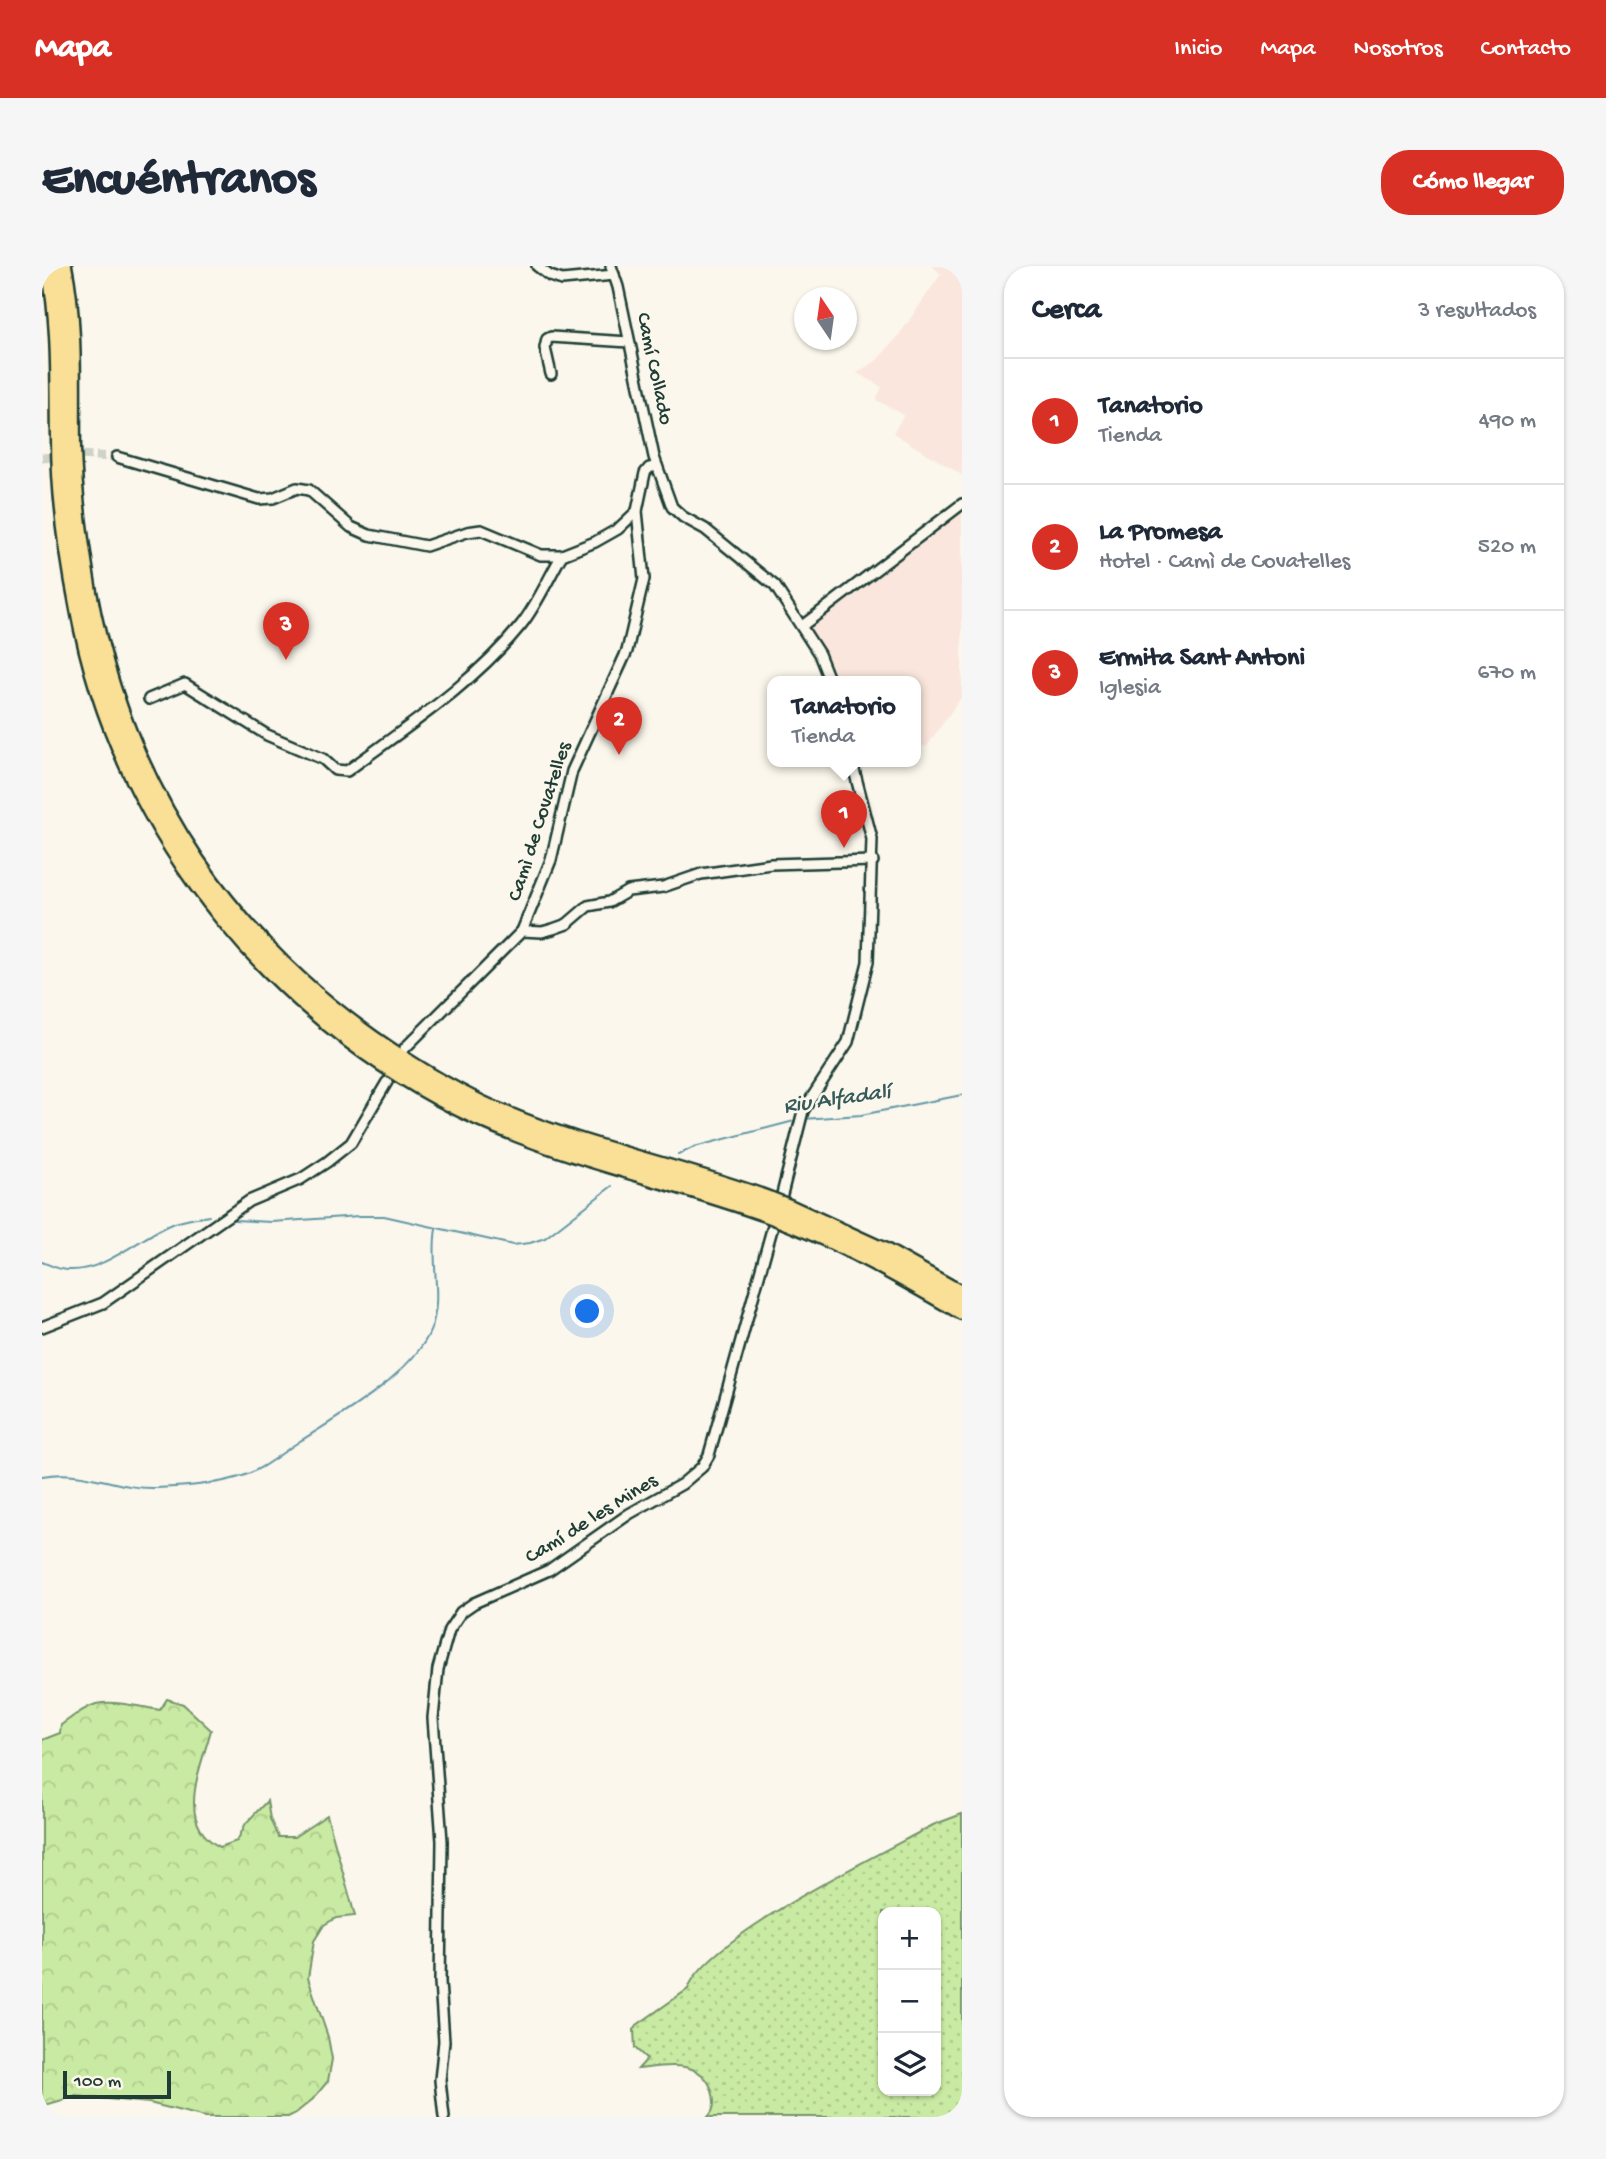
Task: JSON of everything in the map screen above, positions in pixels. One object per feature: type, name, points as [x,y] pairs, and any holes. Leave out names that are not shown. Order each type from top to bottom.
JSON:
[{"type":"highway","points":[[50,266],[59,322],[60,438],[65,519],[87,650],[101,699],[124,756],[172,846],[207,898],[244,943],[322,1017],[360,1046],[435,1094],[475,1115],[528,1137],[778,1211],[883,1251],[962,1295]]},
{"type":"highway","points":[[63,266],[71,328],[75,496],[100,652],[116,705],[150,783],[198,866],[222,898],[287,971],[328,1007],[366,1036],[458,1093],[505,1115],[562,1136],[724,1183],[869,1258],[962,1311]]},
{"type":"street","points":[[537,266],[550,276],[562,280],[613,270]]},
{"type":"street","name":"Camí Collado","points":[[613,270],[650,439],[665,492],[677,512],[705,528],[770,581],[802,626],[824,662],[828,676]]},
{"type":"street","points":[[551,374],[545,348],[547,339],[551,337],[629,342]]},
{"type":"street","points":[[117,457],[259,499],[273,498],[297,488],[309,489],[351,527],[369,535],[426,546],[481,530],[531,553],[559,555],[609,535],[637,511]]},
{"type":"street","name":"Camì de Covatelles","points":[[522,931],[551,860],[572,771],[627,648],[645,579],[637,511],[645,473],[649,468],[657,466]]},
{"type":"street","points":[[802,626],[962,504]]},
{"type":"street","points":[[149,699],[185,684],[267,735],[323,759],[335,770],[347,771],[462,684],[495,654],[523,622],[559,555]]},
{"type":"street","name":"Camí de les Mines","points":[[444,2117],[439,2080],[444,2041],[440,1982],[442,1841],[433,1718],[438,1669],[449,1630],[461,1612],[474,1603],[549,1570],[629,1514],[682,1484],[702,1467],[709,1455],[778,1211],[803,1111],[848,1042],[868,962],[872,839],[853,767]]},
{"type":"street","points":[[405,1048],[522,931],[542,932],[554,929],[567,924],[588,906],[609,902],[628,891],[663,887],[701,874],[771,864],[873,861]]},
{"type":"street","points":[[42,1327],[103,1303],[249,1201],[300,1179],[327,1163],[351,1143],[387,1082]]},
{"type":"shaded area","points":[[932,266],[962,266],[962,475],[893,433],[904,415],[876,400],[882,387],[857,373],[876,361],[897,338],[941,274]]},
{"type":"shaded area","points":[[962,511],[962,696],[927,746],[921,747],[921,676],[833,676],[829,662],[810,632],[810,625]]},
{"type":"green space","points":[[167,1699],[183,1704],[211,1730],[194,1794],[198,1824],[206,1837],[220,1847],[237,1841],[246,1823],[267,1801],[270,1819],[278,1837],[294,1837],[327,1815],[355,1916],[336,1918],[324,1925],[314,1941],[308,1978],[328,2037],[332,2059],[328,2081],[313,2099],[288,2117],[205,2117],[149,2103],[76,2096],[42,2106],[42,1740],[60,1733],[61,1725],[96,1704],[120,1703],[160,1710]]},
{"type":"green space","points":[[962,1814],[962,2117],[708,2117],[714,2098],[707,2080],[700,2073],[681,2066],[638,2069],[647,2059],[635,2048],[634,2030],[637,2025],[688,1989],[701,1968],[726,1946],[798,1898],[933,1825]]},
{"type":"waterway","name":"Riu Alfadalí","points":[[803,1119],[861,1115],[962,1095]]},
{"type":"waterway","name":"Riu Alfadalí","points":[[678,1155],[694,1147],[798,1120]]},
{"type":"waterway","points":[[234,1220],[272,1222],[384,1216],[513,1245],[545,1238],[612,1186]]},
{"type":"waterway","points":[[42,1262],[65,1270],[94,1266],[167,1226],[209,1216]]},
{"type":"waterway","points":[[42,1476],[73,1475],[142,1488],[166,1488],[228,1480],[253,1472],[270,1462],[374,1392],[393,1377],[422,1345],[431,1329],[436,1304],[436,1229]]},
{"type":"tunnel","points":[[42,458],[76,455],[117,457]]},
{"type":"place","name":"Ermita Sant Antoni","points":[[286,660]]},
{"type":"place","name":"La Promesa","points":[[619,755]]},
{"type":"place","name":"Tanatorio","points":[[844,848]]}]
